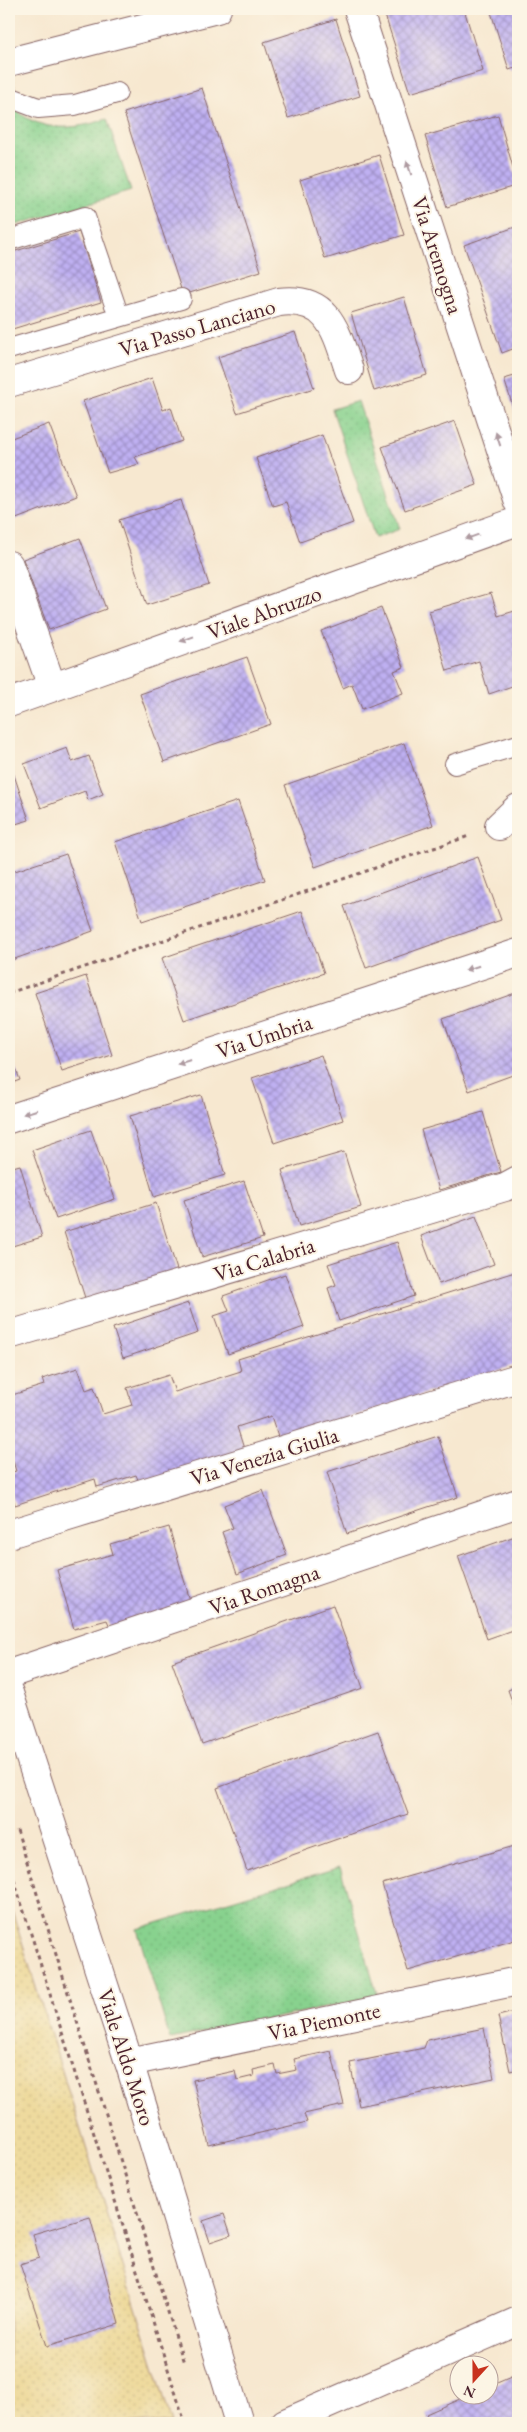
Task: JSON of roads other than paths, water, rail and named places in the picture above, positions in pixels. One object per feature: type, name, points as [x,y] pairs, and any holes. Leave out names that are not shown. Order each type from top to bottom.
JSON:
[{"type":"street","points":[[9,62],[217,9]]},
{"type":"street","name":"Via Aremogna","points":[[358,9],[518,502]]},
{"type":"street","name":"Via Passo Lanciano","points":[[9,383],[279,302],[290,301],[314,307],[330,320],[349,370]]},
{"type":"street","name":"Viale Abruzzo","points":[[9,702],[518,521]]},
{"type":"street","points":[[9,565],[52,687]]},
{"type":"street","name":"Via Umbria","points":[[9,1119],[518,953]]},
{"type":"street","name":"Via Calabria","points":[[9,1335],[505,1188],[518,1180]]},
{"type":"street","name":"Via Venezia Giulia","points":[[9,1534],[518,1378]]},
{"type":"street","name":"Via Romagna","points":[[9,1674],[518,1503]]},
{"type":"street","name":"Viale Aldo Moro","points":[[9,1693],[129,2062],[239,2423]]},
{"type":"street","name":"Via Piemonte","points":[[129,2062],[518,1981]]},
{"type":"street","points":[[284,2423],[518,2321]]},
{"type":"lane","points":[[9,95],[9,98],[38,108],[75,105],[117,93]]},
{"type":"lane","points":[[9,240],[85,217],[115,305]]},
{"type":"lane","points":[[9,349],[182,299]]},
{"type":"lane","points":[[455,764],[518,745]]}]
